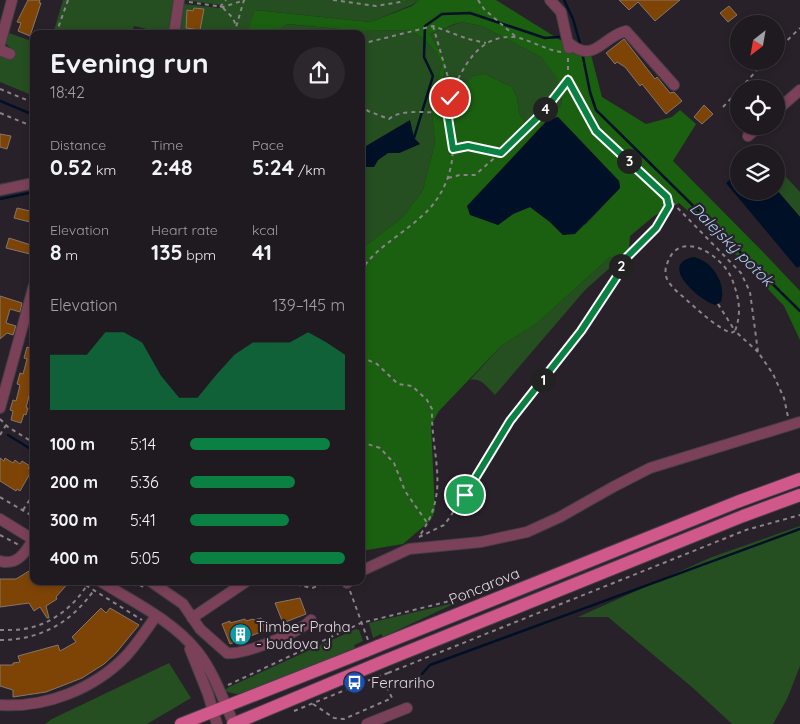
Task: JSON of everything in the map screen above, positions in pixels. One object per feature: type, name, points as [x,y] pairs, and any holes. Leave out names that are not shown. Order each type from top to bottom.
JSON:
[{"type":"main road","name":"Poncarova","points":[[181,724],[371,646],[800,479]]},
{"type":"main road","points":[[233,724],[380,669],[734,520],[800,495]]},
{"type":"street","points":[[0,44],[12,0]]},
{"type":"street","points":[[175,30],[179,0]]},
{"type":"street","points":[[550,0],[560,12],[576,48],[598,48],[616,33],[626,31],[674,86]]},
{"type":"street","points":[[0,50],[10,54]]},
{"type":"street","points":[[785,103],[800,90]]},
{"type":"street","points":[[0,190],[30,184]]},
{"type":"street","points":[[0,408],[30,299]]},
{"type":"street","points":[[365,569],[410,549],[481,542],[527,532],[560,517],[613,486],[650,468],[800,422]]},
{"type":"street","points":[[0,520],[30,538]]},
{"type":"street","points":[[0,561],[12,562],[22,557],[30,546]]},
{"type":"street","points":[[156,585],[196,615],[200,629],[223,650],[233,654],[298,630],[311,620]]},
{"type":"street","points":[[196,615],[242,585]]},
{"type":"street","points":[[97,586],[156,616],[183,637],[204,661],[233,724]]},
{"type":"street","points":[[0,705],[17,706],[48,701],[84,687],[104,675],[126,656],[156,616]]},
{"type":"street","points":[[183,637],[207,690],[218,724]]},
{"type":"street","points":[[367,724],[407,708]]},
{"type":"path","points":[[57,30],[68,0]]},
{"type":"path","points":[[179,0],[220,7],[245,0]]},
{"type":"path","points":[[220,7],[226,0]]},
{"type":"path","points":[[236,30],[245,0]]},
{"type":"path","points":[[333,0],[376,6],[404,0]]},
{"type":"path","points":[[448,178],[460,174],[475,175],[501,153],[544,111],[568,80],[576,48],[560,52],[548,50],[516,37],[490,14],[478,0]]},
{"type":"path","points":[[220,7],[229,14],[237,26]]},
{"type":"path","points":[[433,26],[452,91]]},
{"type":"path","points":[[365,43],[433,26],[486,43]]},
{"type":"path","points":[[785,42],[800,28]]},
{"type":"path","points":[[365,266],[371,258],[423,216],[437,199],[448,178],[453,149],[447,111],[452,91],[463,68],[486,43],[498,38],[516,37]]},
{"type":"path","points":[[748,80],[757,70]]},
{"type":"path","points":[[568,80],[596,131],[667,197],[741,273],[750,292],[758,352]]},
{"type":"path","points":[[0,89],[30,102]]},
{"type":"path","points":[[723,107],[730,99]]},
{"type":"path","points":[[365,108],[389,119],[395,114],[447,111]]},
{"type":"path","points":[[0,113],[30,125]]},
{"type":"path","points":[[453,149],[468,146],[501,153]]},
{"type":"path","points":[[419,537],[444,525],[450,517],[510,421],[581,331],[616,278],[626,258],[656,228],[665,216],[669,206],[667,197]]},
{"type":"path","points":[[691,246],[706,249],[728,271],[738,294],[740,308],[735,331],[731,333],[712,323],[674,288],[666,278],[666,267],[669,257],[678,248],[691,246]]},
{"type":"path","points":[[718,304],[735,331],[758,352],[773,374],[784,398],[789,424]]},
{"type":"path","points":[[365,359],[377,364],[398,384],[412,386],[428,400],[432,410],[438,469],[438,495],[428,524],[410,549]]},
{"type":"path","points":[[0,419],[30,440]]},
{"type":"path","points":[[0,435],[6,425]]},
{"type":"path","points":[[365,443],[380,448],[394,463],[405,491],[428,524]]},
{"type":"path","points":[[0,497],[30,515]]},
{"type":"path","points":[[23,510],[30,499]]},
{"type":"path","points":[[288,714],[313,704],[380,669],[746,530],[800,515]]},
{"type":"path","points":[[0,535],[27,550]]},
{"type":"path","points":[[224,687],[362,622],[446,602],[508,580],[513,592]]},
{"type":"path","points":[[299,585],[312,588],[321,585]]},
{"type":"path","points":[[349,585],[371,646]]},
{"type":"path","points":[[0,630],[24,629],[49,621],[70,606],[87,586],[97,586],[142,620],[142,626]]},
{"type":"path","points":[[0,640],[25,639],[48,632],[67,620],[84,605],[97,586]]},
{"type":"path","points":[[313,704],[338,719],[344,719],[392,698],[384,680]]},
{"type":"path","points":[[337,723],[338,719]]},
{"type":"green space","points":[[63,0],[173,0],[169,30],[151,30],[134,26],[133,30],[54,30]]},
{"type":"green space","points":[[185,0],[419,0],[412,5],[370,22],[256,10],[248,30],[181,30],[184,4],[220,8],[220,5]]},
{"type":"green space","points":[[419,0],[496,0],[560,40],[589,47],[602,97],[646,124],[672,117],[680,110],[696,124],[673,161],[800,291],[800,340],[784,306],[724,242],[679,203],[654,216],[630,236],[629,251],[624,258],[610,257],[536,324],[501,346],[439,411],[431,425],[435,511],[431,520],[403,544],[365,550],[365,246],[403,217],[423,190],[435,143],[431,104],[442,64],[436,52],[424,39],[410,30],[365,31],[287,24],[277,30],[248,30],[255,10],[370,22],[412,6]],"holes":[[[461,22],[482,26],[541,57],[563,89],[561,106],[535,125],[526,124],[519,113],[517,98],[512,87],[485,74],[473,76],[463,86],[453,103],[444,107],[440,95],[446,63],[430,34]],[[558,117],[619,181],[620,188],[586,224],[563,235],[550,222],[530,207],[513,214],[498,225],[467,207],[547,120]]]},
{"type":"green space","points":[[461,22],[482,26],[541,57],[554,72],[563,89],[561,106],[535,125],[526,124],[519,113],[517,98],[512,87],[485,74],[473,76],[463,86],[453,103],[444,108],[440,95],[446,63],[430,34]]},
{"type":"green space","points":[[286,24],[349,30],[276,30]]},
{"type":"green space","points":[[410,30],[424,39],[436,52],[442,64],[431,104],[435,143],[423,190],[403,217],[365,246],[365,167],[374,167],[378,160],[388,153],[399,153],[420,144],[414,138],[410,121],[365,147],[365,31]]},
{"type":"green space","points":[[9,33],[30,41],[30,94],[0,82],[0,55],[10,58],[13,50],[6,44]]},
{"type":"green space","points":[[785,176],[800,192],[800,217],[785,200]]},
{"type":"green space","points":[[610,257],[624,258],[613,265],[585,290],[495,395],[478,380],[470,380],[501,346],[536,324]]},
{"type":"green space","points":[[800,526],[800,666],[787,699],[773,724],[732,724],[693,688],[608,617],[578,617],[712,557]]},
{"type":"green space","points":[[458,602],[383,637],[381,634],[373,638],[369,623]]},
{"type":"green space","points":[[356,629],[359,630],[363,641],[354,645],[355,648],[244,693],[236,694],[224,691],[229,687]]},
{"type":"green space","points":[[169,663],[191,698],[147,724],[45,724],[52,719]]},
{"type":"water","points":[[558,117],[619,181],[620,188],[575,234],[563,235],[550,222],[530,207],[513,214],[498,225],[470,215],[467,206],[548,120]]},
{"type":"water","points":[[410,120],[414,138],[420,144],[399,153],[388,153],[378,160],[374,167],[365,167],[365,147]]},
{"type":"water","points":[[730,180],[730,188],[726,183]]},
{"type":"water","points":[[740,200],[785,200],[800,217],[800,266],[797,268]]},
{"type":"water","points":[[693,257],[706,263],[716,274],[722,288],[721,302],[715,305],[700,297],[680,274],[679,267],[683,261]]},
{"type":"building","points":[[28,0],[40,0],[39,3],[41,3],[32,30],[30,30],[30,36],[18,31],[21,23],[17,22]]},
{"type":"building","points":[[619,0],[680,0],[655,21],[638,2],[629,10]]},
{"type":"building","points":[[729,6],[737,15],[730,15],[728,22],[720,13]]},
{"type":"building","points":[[194,8],[204,9],[200,30],[186,28],[187,10],[193,11]]},
{"type":"building","points":[[624,39],[655,79],[657,77],[670,93],[674,92],[682,101],[666,114],[642,84],[640,86],[625,67],[617,62],[615,64],[606,53]]},
{"type":"building","points":[[704,105],[713,114],[702,124],[694,117]]},
{"type":"building","points":[[0,134],[11,136],[7,149],[0,147]]},
{"type":"building","points":[[17,208],[30,211],[30,222],[14,218]]},
{"type":"building","points":[[9,238],[30,245],[30,254],[6,248]]},
{"type":"building","points":[[0,296],[22,303],[20,312],[10,309],[6,323],[16,326],[13,335],[7,333],[0,339]]},
{"type":"building","points":[[27,347],[30,348],[30,392],[26,415],[24,414],[21,423],[11,420],[13,411],[10,410],[13,400],[16,401],[20,385],[17,384],[20,373],[23,374],[27,359],[24,358]]},
{"type":"building","points":[[0,458],[4,461],[5,458],[13,463],[15,460],[20,464],[22,461],[30,466],[28,468],[30,469],[30,474],[20,491],[17,489],[16,491],[0,481]]},
{"type":"building","points":[[30,570],[30,585],[66,585],[56,597],[57,599],[46,606],[49,618],[47,618],[40,607],[34,611],[29,603],[0,607],[0,579],[16,579]]},
{"type":"building","points":[[300,598],[306,614],[283,623],[275,603]]},
{"type":"building","points":[[101,608],[106,613],[110,608],[139,625],[116,653],[104,664],[82,678],[46,692],[13,697],[13,690],[0,686],[0,665],[13,665],[13,663],[20,662],[18,656],[58,645],[60,651],[76,642],[72,637]]},
{"type":"building","name":"Timber Praha - budova J","points":[[261,618],[266,630],[230,644],[222,624],[230,621],[230,623],[245,619],[246,621]]},
{"type":"waterway","name":"Dalejský potok","points":[[564,0],[573,19],[581,47]]},
{"type":"waterway","points":[[412,139],[414,138],[433,76],[424,57],[425,26],[442,14],[470,13],[545,38],[559,37]]},
{"type":"waterway","name":"Dalejský potok","points":[[582,52],[590,92],[596,110],[800,311]]},
{"type":"waterway","points":[[0,101],[30,113]]},
{"type":"waterway","points":[[0,199],[30,193]]},
{"type":"waterway","points":[[8,435],[30,449]]},
{"type":"waterway","points":[[422,674],[430,665],[800,529]]},
{"type":"place","name":"Timber Praha - budova J","points":[[240,635]]},
{"type":"place","name":"Ferrariho","points":[[355,682]]},
{"type":"route","points":[[450,98],[447,111],[453,149],[468,146],[501,153],[544,111],[568,80],[596,131],[667,197],[669,206],[665,216],[656,228],[626,258],[616,278],[581,331],[510,421],[465,495]]}]
